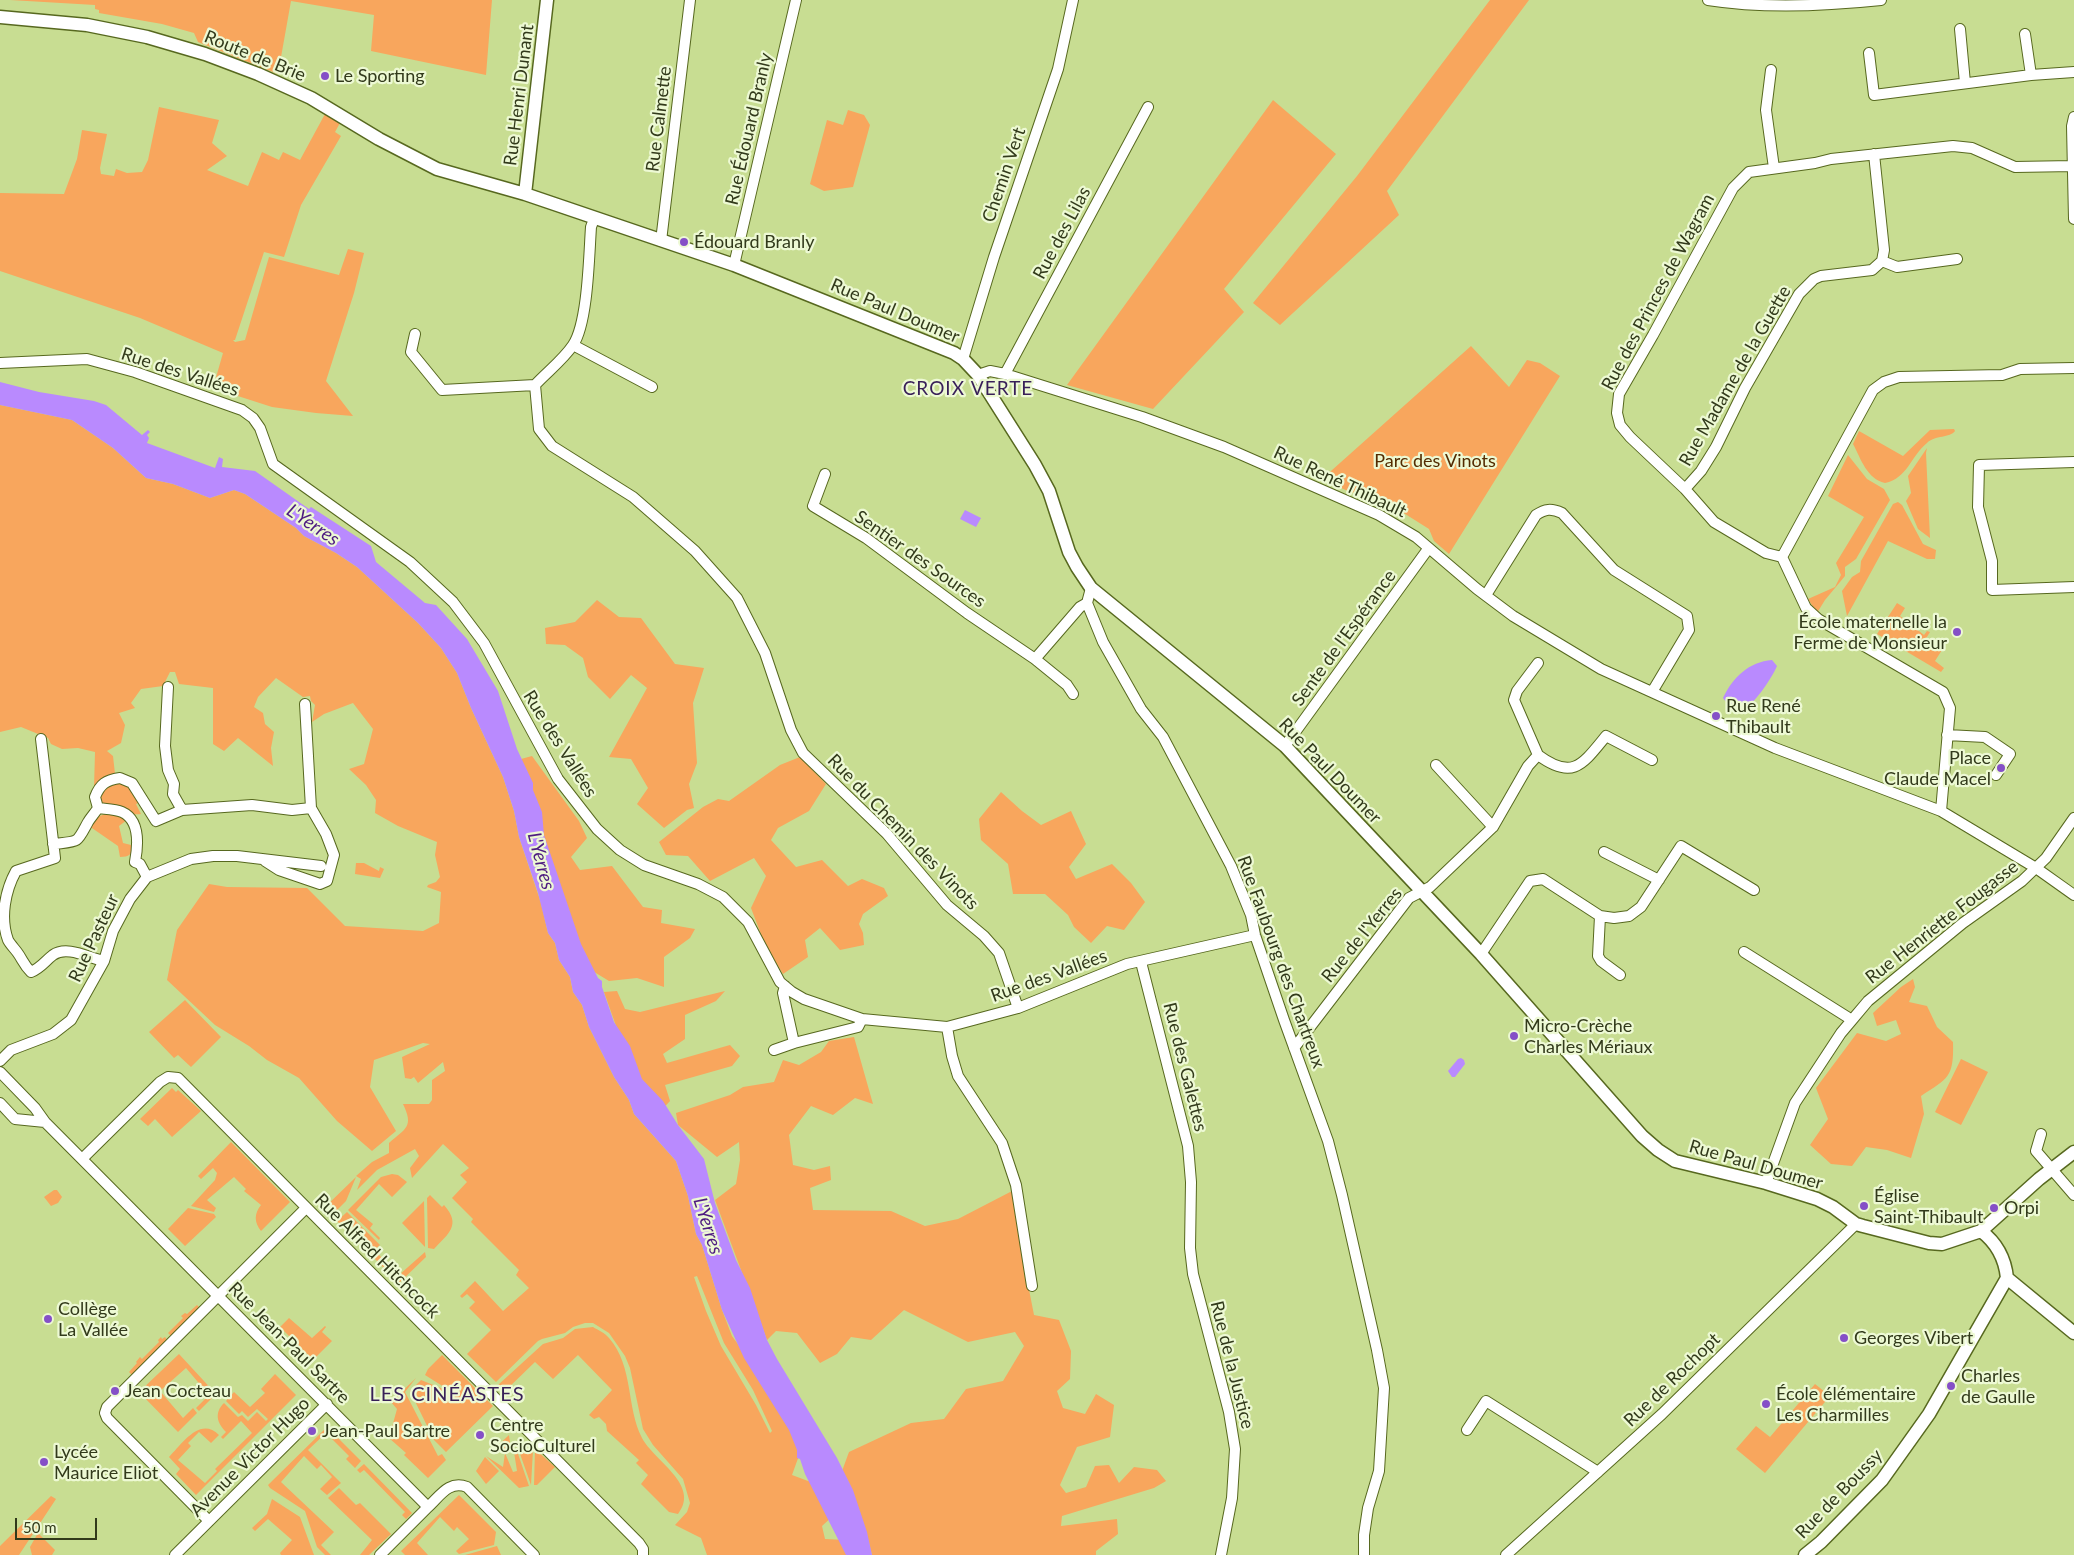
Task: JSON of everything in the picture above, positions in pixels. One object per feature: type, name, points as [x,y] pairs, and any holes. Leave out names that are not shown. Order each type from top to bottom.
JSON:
[{"type":"street","name":"Rue Henri Dunant","points":[[525,194],[547,0]]},
{"type":"street","name":"Rue Calmette","points":[[661,241],[690,0]]},
{"type":"street","name":"Rue Édouard Branly","points":[[734,265],[796,0]]},
{"type":"street","name":"Chemin Vert","points":[[963,359],[994,257],[1058,69],[1073,0]]},
{"type":"street","points":[[1708,0],[1788,6],[1881,0]]},
{"type":"street","name":"Route de Brie","points":[[0,17],[87,25],[147,36],[205,54],[258,74],[310,98],[379,139],[434,168],[525,194],[594,219]]},
{"type":"street","points":[[1960,29],[1965,83]]},
{"type":"street","points":[[2025,34],[2030,74]]},
{"type":"street","points":[[1869,53],[1874,95],[2030,74],[2074,72]]},
{"type":"street","points":[[1771,70],[1766,110],[1774,168]]},
{"type":"street","name":"Rue des Lilas","points":[[1005,374],[1148,107]]},
{"type":"street","points":[[2074,117],[2072,126],[2074,220]]},
{"type":"street","name":"Rue des Princes de Wagram","points":[[1782,557],[1766,553],[1714,522],[1685,488],[1620,426],[1617,413],[1618,394],[1653,335],[1733,188],[1749,172],[1815,163],[1830,159],[1953,146],[1972,148],[2014,167],[2073,166]]},
{"type":"street","points":[[1874,154],[1884,250],[1882,261],[1897,267],[1957,259]]},
{"type":"street","name":"Rue Paul Doumer","points":[[594,219],[734,265],[954,353],[963,359],[978,375],[1035,465],[1049,492],[1069,552],[1091,588],[1285,746],[1481,954],[1642,1136],[1658,1150],[1675,1161],[1766,1183],[1817,1198],[1856,1224],[1929,1243],[1942,1244],[1981,1231]]},
{"type":"street","points":[[415,334],[411,352],[442,390],[536,385],[573,344],[579,330],[586,299],[591,227],[594,219]]},
{"type":"street","name":"Rue Madame de la Guette","points":[[1685,488],[1701,471],[1716,447],[1745,388],[1799,294],[1814,279],[1821,276],[1872,270],[1882,261]]},
{"type":"street","points":[[573,344],[652,387]]},
{"type":"street","name":"Rue des Vallées","points":[[0,363],[87,359],[135,372],[249,414],[263,433],[273,464],[410,562],[453,602],[484,643],[558,779],[597,829],[625,853],[644,865],[698,884],[723,897],[748,922],[773,972],[785,986],[804,999],[862,1019],[947,1027],[1018,1008],[1127,964],[1255,935]]},
{"type":"street","points":[[1940,811],[1950,708],[1943,692],[1818,619],[1806,608],[1782,557],[1873,390],[1884,382],[1900,377],[2002,375],[2020,369],[2074,368]]},
{"type":"street","name":"Rue René Thibault","points":[[978,375],[990,371],[1005,374],[1142,417],[1224,447],[1380,514],[1416,537],[1428,549],[1513,616],[1601,669],[1775,748],[1940,811],[2036,868],[2074,895]]},
{"type":"street","name":"Rue du Chemin des Vinots","points":[[536,385],[539,429],[552,446],[633,497],[695,551],[737,598],[765,653],[791,730],[803,753],[887,834],[947,905],[984,936],[999,953],[1018,1008]]},
{"type":"street","points":[[2074,462],[1978,465],[1978,507],[1992,561],[1992,590],[2074,587]]},
{"type":"street","name":"Sentier des Sources","points":[[825,474],[813,506],[866,538],[967,613],[1035,659],[1067,684],[1073,694]]},
{"type":"street","points":[[1486,596],[1536,515],[1545,509],[1554,509],[1562,513],[1614,570],[1686,616],[1689,630],[1652,692]]},
{"type":"street","name":"Sente de l'Espérance","points":[[1285,746],[1428,549]]},
{"type":"street","points":[[1035,659],[1080,607],[1087,603],[1091,588]]},
{"type":"street","name":"Rue Faubourg des Chartreux","points":[[1087,603],[1102,642],[1120,676],[1141,709],[1163,737],[1214,832],[1245,900],[1255,935],[1328,1141],[1382,1371],[1384,1388],[1379,1471],[1368,1508],[1364,1535],[1364,1555]]},
{"type":"street","points":[[1538,663],[1516,692],[1514,700],[1517,711],[1538,755],[1550,764],[1564,768],[1574,768],[1584,762],[1606,736],[1652,760]]},
{"type":"street","points":[[168,687],[166,746],[168,770],[174,784],[173,794],[182,810]]},
{"type":"street","points":[[262,859],[279,870],[320,884],[327,881],[334,855],[326,834],[311,808],[305,704]]},
{"type":"street","points":[[1947,735],[1985,737],[2010,754],[1996,775]]},
{"type":"street","points":[[42,739],[55,858],[16,871],[8,885],[3,920],[8,941],[31,972],[38,969],[54,954],[67,950],[104,961]]},
{"type":"street","name":"Rue de l'Yerres","points":[[1294,1048],[1410,898],[1430,887],[1494,827],[1528,766],[1538,755]]},
{"type":"street","points":[[1436,765],[1494,827]]},
{"type":"street","points":[[98,808],[95,796],[100,787],[105,781],[120,778],[132,783],[156,820],[182,810],[252,805],[292,810],[311,808]]},
{"type":"street","points":[[53,844],[73,842],[82,836],[88,821],[98,808]]},
{"type":"street","points":[[98,808],[122,812],[131,820],[136,833],[138,848],[135,862],[140,864],[147,877]]},
{"type":"street","name":"Rue Henriette Fougasse","points":[[1766,1183],[1795,1102],[1841,1034],[1868,1001],[1963,923],[2022,881],[2046,858],[2074,818]]},
{"type":"street","points":[[1481,954],[1530,881],[1543,879],[1600,916],[1614,918],[1629,916],[1641,907],[1681,846],[1754,890]]},
{"type":"street","points":[[1604,852],[1659,880]]},
{"type":"street","name":"Rue Pasteur","points":[[0,1060],[11,1050],[53,1034],[71,1020],[104,961],[113,931],[130,898],[147,877],[191,859],[213,856],[262,859],[321,866]]},
{"type":"street","points":[[1600,916],[1598,956],[1620,975]]},
{"type":"street","points":[[1744,952],[1852,1020]]},
{"type":"street","name":"Rue des Galettes","points":[[1141,962],[1188,1146],[1191,1182]]},
{"type":"street","points":[[785,986],[783,993],[794,1043]]},
{"type":"street","points":[[774,1050],[858,1027],[862,1019]]},
{"type":"street","points":[[947,1027],[958,1076],[1002,1143],[1016,1185],[1032,1286]]},
{"type":"street","name":"Rue Jean-Paul Sartre","points":[[0,1072],[35,1108],[45,1122],[83,1158],[428,1507]]},
{"type":"street","name":"Rue Alfred Hitchcock","points":[[83,1158],[160,1082],[168,1077],[180,1080],[580,1483],[643,1552]]},
{"type":"street","points":[[0,1103],[15,1119],[45,1122]]},
{"type":"street","points":[[2041,1134],[2036,1151],[2074,1195]]},
{"type":"street","points":[[2074,1152],[1981,1231],[1988,1236],[2002,1254],[2006,1264],[2007,1278],[2074,1333]]},
{"type":"street","name":"Rue de la Justice","points":[[1191,1182],[1190,1248],[1193,1274],[1229,1412],[1235,1449],[1232,1498],[1221,1555]]},
{"type":"street","points":[[209,1521],[107,1418],[105,1413],[107,1407],[306,1208]]},
{"type":"street","name":"Rue de Rochopt","points":[[1506,1555],[1662,1414],[1856,1224]]},
{"type":"street","name":"Rue de Boussy","points":[[1805,1555],[1821,1542],[1882,1480],[1929,1414],[2007,1278]]},
{"type":"street","points":[[1467,1430],[1486,1401],[1598,1472]]},
{"type":"street","name":"Avenue Victor Hugo","points":[[175,1555],[327,1404]]},
{"type":"street","points":[[380,1555],[449,1487],[457,1484],[467,1487],[534,1555]]},
{"type":"green space","points":[[10,0],[492,0],[486,75],[371,51],[374,15],[291,1],[278,74],[198,42],[194,33],[162,24],[99,13],[99,10],[95,9],[95,5]]},
{"type":"green space","points":[[1490,0],[1529,0],[1387,191],[1399,215],[1280,325],[1253,303],[1357,176]]},
{"type":"green space","points":[[1273,100],[1336,154],[1224,289],[1244,312],[1153,409],[1067,385]]},
{"type":"green space","points":[[159,107],[219,120],[212,143],[227,156],[207,170],[248,186],[262,152],[279,160],[283,152],[300,160],[325,114],[340,123],[335,132],[341,136],[301,205],[284,257],[264,252],[235,340],[233,340],[235,342],[245,340],[269,257],[339,275],[348,249],[364,253],[354,293],[326,381],[353,416],[272,407],[213,388],[223,353],[140,318],[0,271],[0,193],[64,194],[77,159],[82,130],[107,134],[100,168],[101,174],[114,176],[116,169],[127,173],[142,172],[148,160]]},
{"type":"green space","points":[[848,110],[864,115],[870,125],[853,187],[824,191],[810,184],[827,120],[843,125]]},
{"type":"green space","name":"Parc des Vinots","points":[[1471,346],[1509,387],[1527,360],[1540,363],[1560,376],[1449,554],[1434,541],[1429,529],[1364,488],[1352,493],[1322,479]]},
{"type":"green space","points":[[0,405],[72,420],[113,448],[146,478],[173,484],[210,498],[234,490],[245,494],[296,528],[304,536],[357,567],[418,623],[441,648],[457,673],[503,777],[514,811],[519,837],[541,903],[548,933],[555,943],[559,960],[570,977],[573,992],[582,1005],[589,1027],[614,1077],[629,1100],[634,1114],[676,1161],[688,1196],[696,1234],[702,1245],[732,1336],[768,1386],[801,1450],[792,1475],[816,1484],[834,1515],[822,1526],[825,1539],[845,1540],[851,1555],[707,1555],[701,1538],[675,1525],[687,1512],[690,1503],[683,1479],[653,1445],[643,1429],[630,1368],[625,1356],[609,1333],[593,1323],[585,1323],[573,1327],[565,1333],[538,1341],[496,1382],[467,1354],[491,1330],[469,1308],[475,1302],[467,1294],[462,1298],[460,1296],[475,1281],[503,1311],[529,1288],[516,1275],[519,1270],[471,1222],[473,1219],[452,1198],[467,1182],[460,1175],[469,1168],[443,1144],[412,1178],[410,1168],[419,1156],[415,1149],[377,1170],[357,1190],[361,1179],[356,1176],[372,1162],[389,1153],[389,1143],[404,1130],[408,1118],[403,1104],[429,1104],[432,1100],[432,1080],[445,1071],[443,1062],[418,1083],[414,1077],[411,1079],[405,1078],[402,1057],[430,1044],[423,1043],[374,1060],[370,1087],[396,1131],[372,1151],[337,1121],[299,1078],[267,1060],[249,1046],[215,1025],[167,980],[177,930],[209,884],[227,887],[307,888],[345,926],[423,931],[439,923],[441,892],[427,887],[436,882],[440,877],[435,855],[437,842],[398,826],[375,813],[376,800],[366,785],[349,769],[364,764],[373,729],[353,703],[324,714],[312,722],[315,705],[311,701],[310,696],[303,697],[276,678],[258,697],[254,707],[263,713],[265,724],[274,732],[271,748],[273,766],[238,738],[224,751],[213,744],[213,688],[179,684],[175,672],[170,672],[163,686],[141,689],[131,703],[135,708],[119,713],[125,725],[121,743],[107,751],[113,756],[115,774],[107,776],[94,788],[95,752],[78,748],[62,749],[51,744],[48,738],[21,727],[0,732]],"holes":[[[697,1276],[724,1343],[753,1390],[772,1431],[770,1433],[756,1405],[721,1346],[694,1277]]]},
{"type":"green space","points":[[1954,429],[1955,431],[1950,435],[1930,440],[1916,454],[1899,477],[1885,483],[1869,473],[1853,444],[1859,431],[1903,456],[1930,430]]},
{"type":"green space","points":[[1927,448],[1930,538],[1918,529],[1906,501],[1911,493],[1908,476]]},
{"type":"green space","points":[[1848,455],[1867,479],[1884,489],[1890,500],[1856,559],[1845,567],[1845,576],[1817,613],[1808,599],[1835,587],[1841,575],[1836,563],[1864,517],[1828,496]]},
{"type":"green space","points":[[1898,502],[1902,505],[1923,544],[1936,550],[1935,559],[1927,559],[1888,541],[1847,616],[1842,591],[1852,577],[1860,572],[1861,561],[1893,504]]},
{"type":"green space","points":[[597,600],[619,617],[641,618],[675,664],[704,668],[693,703],[697,763],[689,784],[694,808],[687,810],[664,828],[637,804],[648,788],[631,759],[609,757],[647,688],[631,675],[610,699],[588,677],[583,658],[565,645],[546,644],[545,628],[575,622]]},
{"type":"green space","points":[[1897,603],[1905,608],[1900,616],[1924,635],[1927,631],[1930,632],[1925,640],[1942,650],[1935,661],[1944,668],[1941,672],[1877,634]]},
{"type":"green space","points":[[532,756],[579,821],[587,838],[571,857],[580,870],[612,866],[643,907],[662,910],[661,923],[695,929],[690,938],[664,957],[664,987],[637,978],[609,981],[586,967],[573,943],[521,759]]},
{"type":"green space","points":[[800,757],[826,784],[809,811],[778,828],[771,840],[796,867],[822,860],[848,886],[862,879],[884,888],[888,896],[863,914],[859,924],[863,933],[864,945],[840,950],[820,928],[805,940],[808,957],[783,974],[765,945],[751,908],[766,876],[754,858],[710,881],[688,856],[666,855],[659,842],[703,807],[718,799],[729,801],[780,765]]},
{"type":"green space","points":[[125,781],[141,802],[136,804],[141,814],[119,811],[99,800],[104,787]]},
{"type":"green space","points":[[1001,792],[1041,825],[1071,811],[1086,844],[1069,867],[1076,879],[1112,864],[1131,883],[1145,902],[1124,930],[1107,926],[1091,943],[1074,927],[1068,915],[1045,894],[1013,894],[1008,864],[981,840],[979,819]]},
{"type":"green space","points":[[108,813],[115,813],[127,820],[119,826],[123,843],[135,846],[128,856],[120,857],[118,846],[89,826],[97,817]]},
{"type":"green space","points":[[356,863],[364,863],[379,871],[380,867],[384,869],[380,878],[355,874]]},
{"type":"green space","points":[[1913,979],[1915,987],[1909,1002],[1927,1006],[1937,1027],[1953,1042],[1952,1063],[1948,1076],[1921,1096],[1924,1114],[1911,1158],[1887,1150],[1866,1147],[1852,1166],[1831,1164],[1810,1145],[1828,1119],[1816,1088],[1857,1033],[1886,1041],[1901,1034],[1896,1020],[1877,1026],[1873,1013],[1901,987]]},
{"type":"green space","points":[[617,991],[625,1009],[640,1012],[725,991],[716,1001],[685,1015],[685,1039],[663,1054],[667,1063],[730,1045],[740,1056],[732,1066],[665,1085],[670,1101],[658,1114],[636,1082],[604,992]]},
{"type":"green space","points":[[185,1000],[221,1037],[191,1067],[178,1055],[174,1058],[149,1032]]},
{"type":"green space","points":[[854,1037],[873,1104],[855,1098],[833,1115],[811,1106],[789,1135],[793,1165],[814,1170],[830,1166],[831,1180],[810,1188],[813,1210],[891,1211],[925,1226],[958,1219],[1014,1190],[1024,1264],[1034,1315],[1059,1320],[1071,1351],[1070,1379],[1057,1391],[1063,1408],[1085,1414],[1096,1394],[1114,1405],[1110,1437],[1077,1447],[1060,1485],[1066,1493],[1086,1487],[1095,1466],[1109,1465],[1119,1483],[1134,1467],[1157,1470],[1166,1481],[1154,1488],[1062,1516],[1061,1526],[1117,1519],[1118,1534],[1096,1551],[1096,1555],[872,1555],[860,1512],[842,1471],[849,1452],[911,1423],[944,1419],[966,1389],[1003,1381],[1024,1346],[1015,1332],[968,1342],[904,1310],[871,1340],[851,1337],[837,1354],[820,1363],[797,1333],[776,1331],[767,1340],[715,1200],[736,1184],[740,1160],[739,1142],[717,1157],[678,1125],[676,1113],[730,1095],[743,1087],[774,1082],[783,1060],[799,1065],[821,1052],[829,1041]]},
{"type":"green space","points":[[1961,1059],[1988,1072],[1961,1125],[1935,1112]]},
{"type":"green space","points":[[172,1088],[176,1092],[178,1090],[201,1111],[172,1137],[155,1119],[148,1126],[140,1119]]},
{"type":"green space","points":[[231,1142],[290,1202],[261,1231],[256,1218],[261,1205],[244,1191],[246,1189],[234,1177],[207,1200],[216,1208],[214,1212],[191,1206],[215,1180],[217,1173],[213,1168],[201,1179],[198,1176]]},
{"type":"green space","points":[[392,1174],[398,1175],[407,1182],[392,1197],[379,1184],[356,1210],[373,1224],[370,1228],[380,1238],[379,1240],[348,1210],[381,1177]]},
{"type":"green space","points":[[356,1177],[346,1201],[332,1215],[324,1208]]},
{"type":"green space","points":[[57,1190],[62,1197],[58,1203],[51,1206],[44,1197]]},
{"type":"green space","points":[[430,1195],[442,1207],[444,1205],[452,1218],[451,1229],[434,1249],[428,1248],[427,1198]]},
{"type":"green space","points":[[424,1201],[425,1247],[402,1223]]},
{"type":"green space","points":[[188,1208],[214,1214],[216,1217],[185,1246],[168,1229]]},
{"type":"green space","points":[[347,1212],[380,1245],[374,1250],[399,1275],[425,1252],[426,1257],[399,1283],[337,1221]]},
{"type":"green space","points":[[197,1305],[200,1308],[172,1337],[168,1333],[183,1318],[181,1316],[185,1313],[187,1314]]},
{"type":"green space","points":[[289,1318],[312,1338],[325,1326],[322,1332],[332,1341],[313,1360],[280,1327]]},
{"type":"green space","points":[[593,1327],[609,1338],[617,1349],[626,1374],[637,1426],[642,1438],[680,1483],[684,1493],[684,1503],[678,1514],[669,1512],[641,1484],[648,1475],[636,1463],[639,1460],[607,1431],[606,1424],[599,1417],[594,1419],[589,1415],[612,1390],[578,1355],[553,1379],[535,1362],[504,1392],[498,1385],[543,1344],[563,1338],[575,1329]]},
{"type":"green space","points":[[161,1337],[162,1339],[165,1337],[168,1341],[133,1376],[129,1372],[136,1362],[140,1357],[142,1359],[159,1342],[158,1340]]},
{"type":"green space","points":[[179,1354],[216,1394],[199,1411],[196,1408],[209,1395],[186,1368],[160,1391],[183,1418],[193,1408],[197,1413],[178,1432],[139,1392]]},
{"type":"green space","points":[[442,1355],[493,1406],[446,1452],[434,1440],[410,1391],[421,1380],[443,1389],[444,1387],[425,1375],[428,1369]]},
{"type":"green space","points":[[275,1374],[296,1395],[196,1495],[176,1474],[180,1469],[169,1457],[186,1439],[198,1430],[212,1430],[219,1435],[211,1443],[199,1432],[188,1443],[191,1446],[178,1460],[205,1483],[217,1471],[215,1469],[252,1433],[241,1421],[223,1439],[221,1437],[226,1432],[219,1422],[219,1410],[224,1403],[238,1417],[242,1415],[248,1421],[257,1412],[266,1421],[268,1419],[257,1409],[248,1417],[242,1411],[239,1414],[226,1401],[234,1392],[250,1407],[265,1393],[261,1389]]},
{"type":"green space","points":[[416,1378],[405,1392],[438,1456],[442,1454],[446,1460],[428,1478],[404,1455],[406,1453],[389,1438],[397,1409],[391,1402]]},
{"type":"green space","points":[[1815,1384],[1830,1396],[1765,1473],[1736,1449],[1756,1426],[1770,1437]]},
{"type":"green space","points":[[327,1427],[361,1461],[355,1468],[346,1459],[349,1456],[326,1433],[308,1450],[341,1483],[327,1495],[320,1489],[332,1477],[321,1465],[317,1469],[304,1456],[281,1482],[334,1532],[321,1545],[331,1555],[325,1555],[317,1547],[305,1511],[268,1485]]},
{"type":"green space","points":[[509,1435],[511,1450],[490,1453]]},
{"type":"green space","points":[[535,1449],[555,1467],[537,1485],[534,1485]]},
{"type":"green space","points":[[533,1450],[531,1485],[519,1451]]},
{"type":"green space","points":[[517,1451],[529,1486],[519,1488],[486,1456],[503,1467],[505,1453],[513,1472],[517,1471],[514,1452]]},
{"type":"green space","points":[[485,1457],[499,1471],[486,1484],[476,1471]]},
{"type":"green space","points":[[364,1464],[412,1513],[406,1519],[402,1515],[405,1512],[364,1470],[360,1473],[357,1470]]},
{"type":"green space","points":[[339,1488],[356,1505],[360,1503],[391,1534],[369,1555],[360,1555],[372,1540],[328,1498]]},
{"type":"green space","points":[[459,1495],[496,1532],[494,1545],[459,1554],[456,1551],[469,1539],[457,1527],[454,1531],[440,1517],[417,1543],[428,1555],[405,1555],[401,1551]]},
{"type":"green space","points":[[51,1496],[56,1499],[19,1555],[0,1555],[0,1546]]},
{"type":"green space","points":[[272,1499],[300,1517],[314,1555],[281,1555],[280,1553],[292,1540],[268,1519],[255,1531],[252,1528],[267,1514]]},
{"type":"green space","points":[[38,1533],[55,1550],[52,1555],[32,1555],[30,1547]]},
{"type":"green space","points":[[497,1546],[501,1555],[465,1555]]},
{"type":"water","name":"L'Yerres","points":[[0,382],[39,392],[94,401],[106,405],[142,435],[148,430],[150,432],[147,435],[149,438],[147,443],[215,468],[219,457],[223,459],[222,467],[255,471],[309,509],[311,507],[371,546],[376,562],[425,603],[436,605],[467,639],[498,691],[517,749],[533,783],[533,790],[542,812],[544,835],[581,944],[598,978],[602,981],[602,987],[614,1022],[630,1046],[642,1079],[663,1101],[678,1125],[704,1159],[715,1203],[736,1260],[750,1288],[767,1340],[837,1458],[853,1490],[867,1532],[872,1555],[846,1555],[805,1474],[800,1459],[797,1458],[797,1450],[789,1430],[744,1358],[722,1310],[702,1245],[696,1234],[688,1196],[676,1161],[634,1114],[629,1100],[614,1077],[589,1027],[582,1005],[573,992],[570,977],[559,960],[555,943],[548,933],[503,777],[457,673],[441,648],[418,623],[357,567],[304,536],[296,528],[245,494],[234,490],[210,498],[173,484],[146,478],[113,448],[72,420],[0,405]]},
{"type":"water","points":[[965,510],[981,518],[976,527],[960,519]]},
{"type":"water","points":[[1772,660],[1777,666],[1775,671],[1761,692],[1749,705],[1739,710],[1728,704],[1723,698],[1737,677],[1749,667]]},
{"type":"water","points":[[1461,1058],[1465,1064],[1455,1077],[1452,1077],[1448,1071]]},
{"type":"place","name":"Le Sporting","points":[[325,76]]},
{"type":"place","name":"Édouard Branly","points":[[684,242]]},
{"type":"place","name":"École maternelle la Ferme de Monsieur","points":[[1957,632]]},
{"type":"place","name":"Rue René Thibault","points":[[1716,716]]},
{"type":"place","name":"Place Claude Macel","points":[[2001,768]]},
{"type":"place","name":"Micro-Crèche Charles Mériaux","points":[[1514,1036]]},
{"type":"place","name":"Église Saint-Thibault","points":[[1864,1206]]},
{"type":"place","name":"Orpi","points":[[1994,1208]]},
{"type":"place","name":"Collège La Vallée","points":[[48,1319]]},
{"type":"place","name":"Georges Vibert","points":[[1844,1338]]},
{"type":"place","name":"Charles de Gaulle","points":[[1951,1386]]},
{"type":"place","name":"Jean Cocteau","points":[[115,1391]]},
{"type":"place","name":"École élémentaire Les Charmilles","points":[[1766,1404]]},
{"type":"place","name":"Jean-Paul Sartre","points":[[312,1431]]},
{"type":"place","name":"Centre SocioCulturel","points":[[480,1435]]},
{"type":"place","name":"Lycée Maurice Eliot","points":[[44,1462]]},
{"type":"district","name":"CROIX VERTE","points":[[968,389]]},
{"type":"district","name":"LES CINÉASTES","points":[[447,1395]]}]
